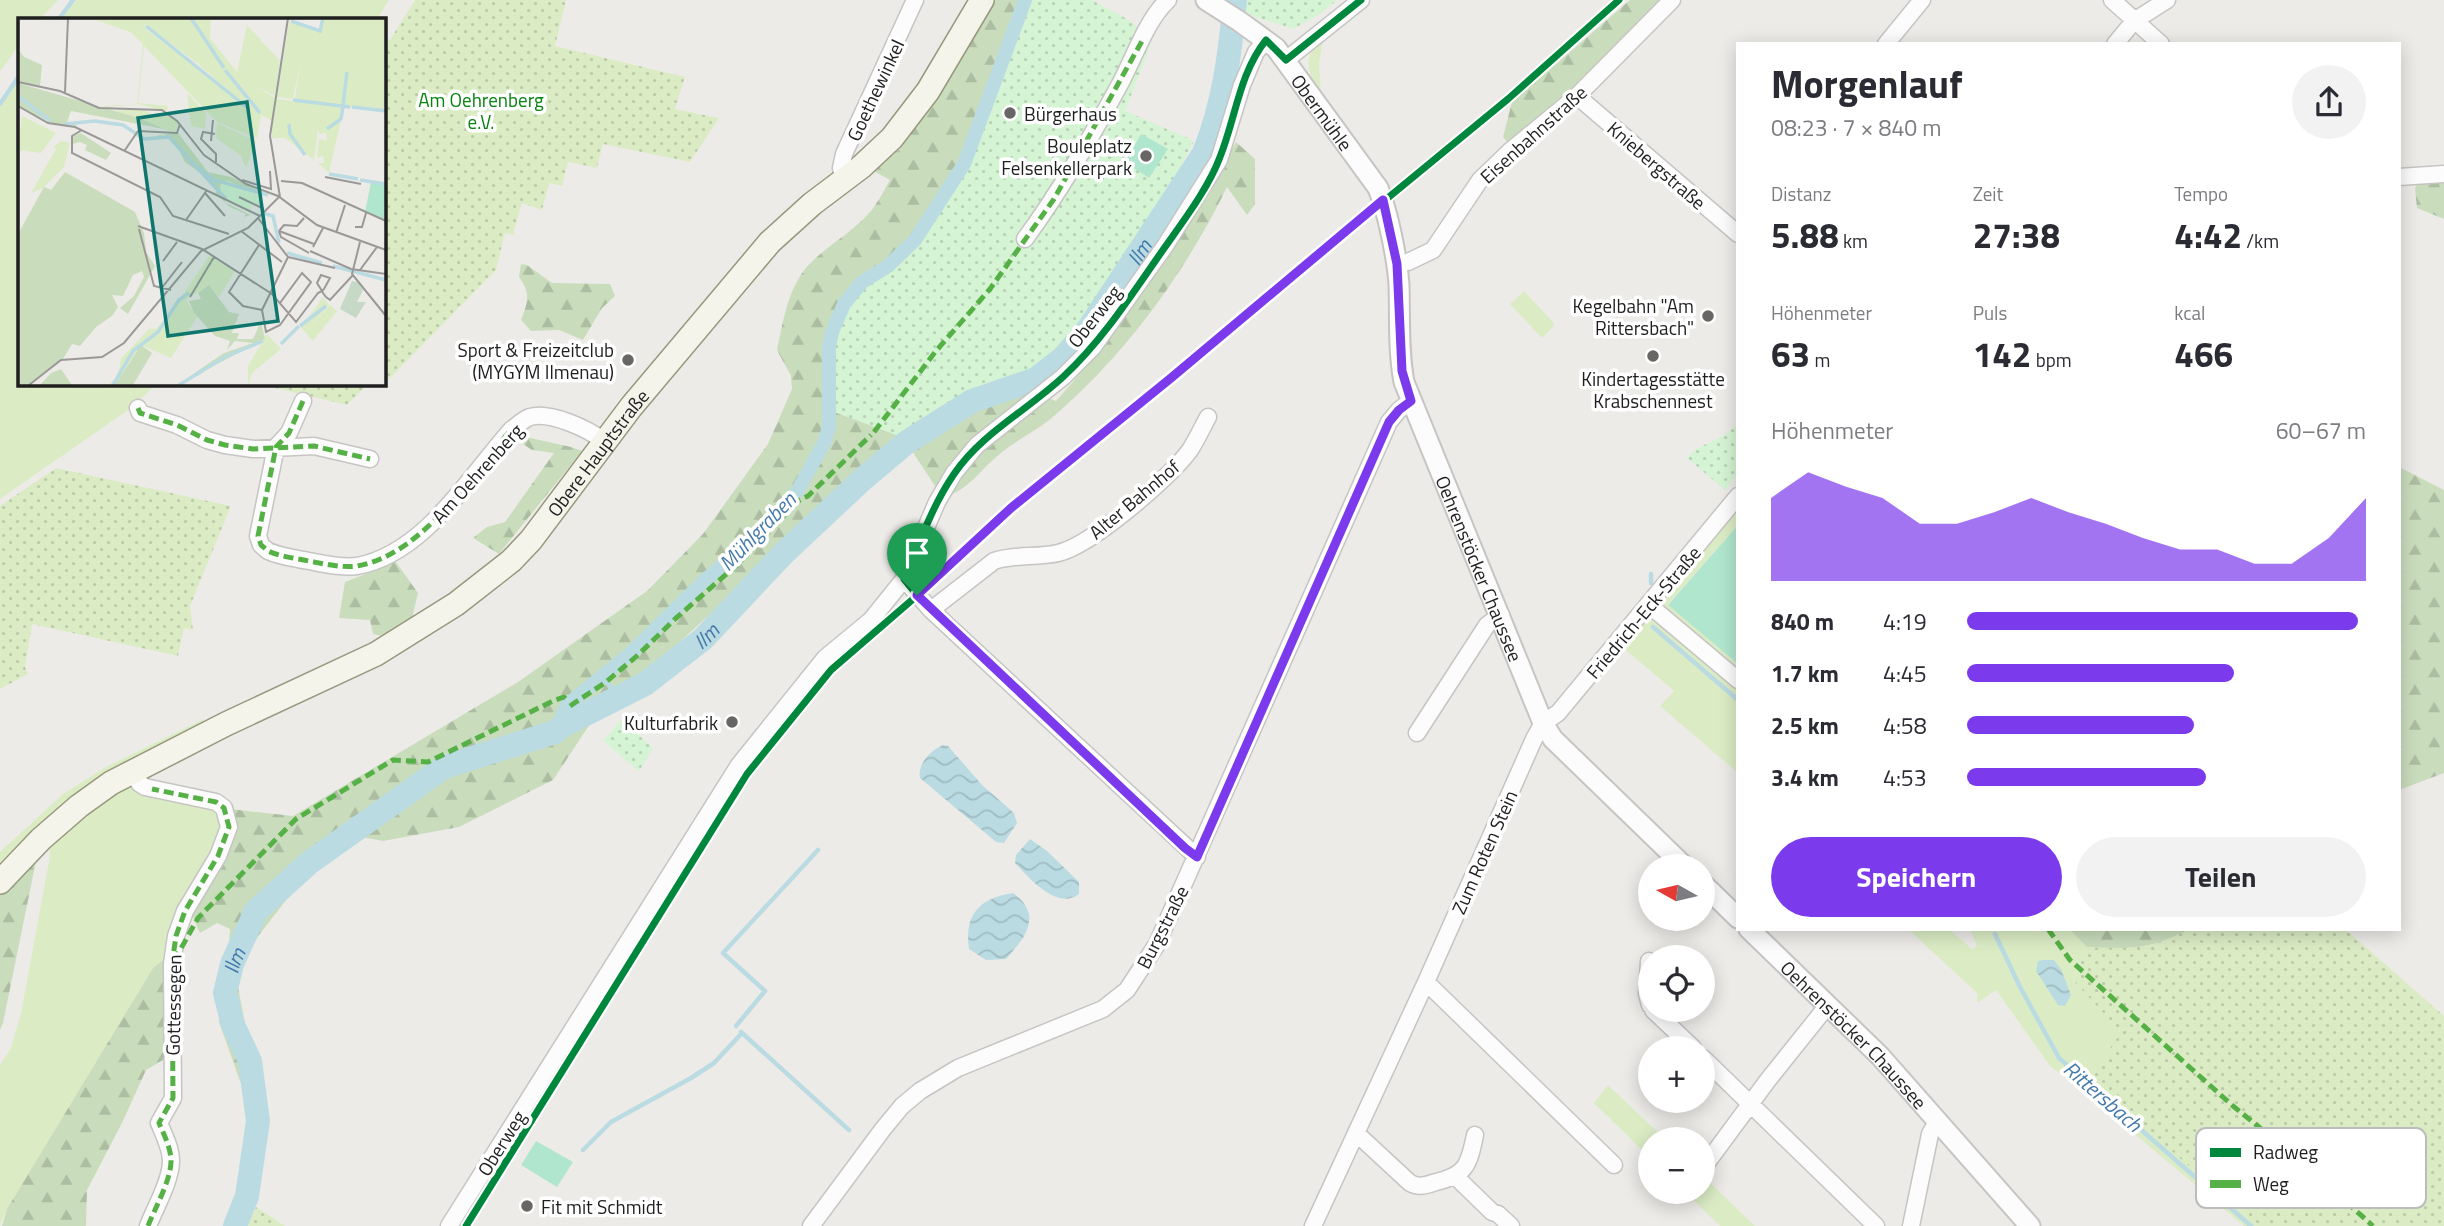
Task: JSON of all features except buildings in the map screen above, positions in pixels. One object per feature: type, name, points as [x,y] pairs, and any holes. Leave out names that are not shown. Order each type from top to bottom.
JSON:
[{"type":"main road","name":"Obere Hauptstraße","points":[[0,882],[41,839],[111,783],[376,654],[456,604],[511,561],[531,540],[631,407],[770,242],[788,224],[882,149],[902,127],[928,91],[982,0]]},
{"type":"street","name":"Goethewinkel","points":[[844,180],[841,168],[845,153],[915,0]]},
{"type":"street","points":[[1025,239],[1054,199],[1118,88],[1155,16],[1168,0]]},
{"type":"street","points":[[1286,60],[1361,0]]},
{"type":"street","name":"Eisenbahnstraße","points":[[1397,264],[1417,259],[1433,250],[1480,180],[1510,151],[1577,96],[1672,0]]},
{"type":"street","points":[[1888,42],[1917,6],[1899,0]]},
{"type":"street","points":[[2112,0],[2159,42]]},
{"type":"street","points":[[2117,42],[2134,21],[2166,0]]},
{"type":"street","name":"Obermühle","points":[[1209,3],[1266,40],[1286,60],[1378,188],[1387,217]]},
{"type":"street","name":"Oberweg","points":[[449,1226],[739,765],[825,658],[872,620],[904,579],[937,502],[954,473],[977,445],[1063,377],[1093,346],[1179,226],[1219,160],[1242,85],[1256,52],[1266,40]]},
{"type":"street","name":"Kniebergstraße","points":[[1577,96],[1736,232]]},
{"type":"street","points":[[2401,177],[2444,174]]},
{"type":"street","name":"Oehrenstöcker Chaussee","points":[[1387,217],[1397,264],[1402,371],[1411,401],[1501,615],[1543,723],[1553,739],[1672,854]]},
{"type":"street","name":"Am Oehrenberg","points":[[303,401],[289,433],[276,447],[258,536],[261,545],[276,555],[343,567],[358,566],[378,558],[422,531],[442,512],[511,430],[524,420],[543,416],[586,429],[604,441]]},
{"type":"street","name":"Burgstraße","points":[[811,1226],[902,1106],[920,1090],[958,1068],[1103,1009],[1127,990],[1157,944],[1389,422],[1411,401]]},
{"type":"street","points":[[138,408],[140,412],[177,425],[206,440],[225,445],[253,449],[314,446],[370,459]]},
{"type":"street","name":"Alter Bahnhof","points":[[931,610],[994,561],[1058,554],[1088,539],[1119,517],[1178,464],[1209,417]]},
{"type":"street","name":"Friedrich-Eck-Straße","points":[[1543,723],[1558,713],[1736,498]]},
{"type":"street","points":[[904,579],[931,610],[1197,857]]},
{"type":"street","points":[[1649,605],[1736,678]]},
{"type":"street","points":[[1417,733],[1487,625],[1501,615]]},
{"type":"street","name":"Zum Roten Stein","points":[[1313,1226],[1543,723]]},
{"type":"street","name":"Gottessegen","points":[[133,771],[139,783],[145,787],[216,802],[224,808],[229,821],[223,846],[185,911],[176,936],[172,964],[173,1098],[159,1123],[170,1150],[171,1161],[148,1226]]},
{"type":"street","points":[[1715,896],[1736,916]]},
{"type":"street","name":"Oehrenstöcker Chaussee","points":[[1751,931],[1880,1056],[2030,1226]]},
{"type":"street","points":[[1426,982],[1614,1165]]},
{"type":"street","points":[[1715,1152],[1828,1005]]},
{"type":"street","points":[[1666,1022],[1680,1036]]},
{"type":"street","points":[[1715,1069],[1876,1226]]},
{"type":"street","points":[[1911,1226],[1930,1134],[1938,1120]]},
{"type":"street","points":[[1356,1133],[1416,1186],[1456,1177],[1464,1169],[1475,1135]]},
{"type":"street","points":[[1456,1177],[1511,1226]]},
{"type":"green space","points":[[0,0],[58,0],[41,18],[18,18],[18,46],[0,72]]},
{"type":"green space","points":[[76,0],[389,0],[378,18],[63,18]]},
{"type":"green space","name":"Am Oehrenberg e.V.","points":[[415,0],[566,0],[555,46],[685,77],[675,109],[719,118],[690,162],[603,144],[597,168],[568,162],[562,186],[549,183],[542,210],[522,203],[513,235],[505,233],[496,270],[386,382],[385,39],[390,40]]},
{"type":"green space","points":[[993,0],[1031,0],[969,166],[917,243],[891,269],[865,285],[907,439],[1030,391],[1056,401],[1104,346],[1194,216],[1236,142],[1255,159],[1255,204],[1247,215],[1227,187],[1193,250],[1152,310],[1106,366],[1054,416],[993,459],[961,489],[943,498],[910,448],[798,534],[590,724],[553,780],[459,827],[383,841],[356,836],[312,867],[234,967],[253,1064],[245,1095],[219,1022],[221,963],[229,944],[230,929],[217,923],[200,933],[189,908],[230,809],[293,816],[518,682],[647,591],[703,534],[768,444],[792,389],[791,376],[777,350],[786,308],[799,278],[812,261],[855,227],[876,205],[890,180],[870,169],[899,150],[940,92]]},
{"type":"green space","points":[[1031,0],[1092,0],[1146,33],[1150,46],[1125,111],[1190,139],[1193,143],[1165,195],[1083,323],[1030,391],[907,439],[834,412],[831,362],[836,333],[847,306],[865,285],[891,269],[917,243],[969,166]]},
{"type":"green space","points":[[1239,0],[1337,0],[1320,14],[1293,29],[1253,16],[1239,7]]},
{"type":"green space","points":[[1630,0],[1659,0],[1569,91],[1508,143],[1503,137],[1512,102]]},
{"type":"green space","points":[[1323,38],[1319,64],[1321,96],[1308,66],[1311,52]]},
{"type":"green space","points":[[18,81],[18,385],[156,385],[131,408],[0,499],[0,107]]},
{"type":"green space","name":"Bouleplatz Felsenkellerpark","points":[[1141,134],[1168,149],[1149,178],[1125,162]]},
{"type":"green space","points":[[2444,175],[2444,219],[2417,208],[2415,188],[2423,176]]},
{"type":"green space","points":[[521,264],[527,265],[552,283],[610,284],[615,296],[602,308],[583,340],[559,330],[531,331],[521,320],[527,298],[519,277]]},
{"type":"green space","points":[[1524,291],[1553,322],[1554,326],[1542,338],[1510,304]]},
{"type":"green space","points":[[262,385],[367,385],[347,405]]},
{"type":"green space","points":[[1736,425],[1736,476],[1725,490],[1687,458],[1698,448]]},
{"type":"green space","points":[[526,437],[582,451],[499,554],[473,538],[487,527],[505,522],[554,453],[532,450],[523,444]]},
{"type":"green space","points":[[56,468],[231,506],[190,606],[193,630],[184,628],[178,656],[32,624],[25,667],[28,674],[0,689],[0,506]]},
{"type":"green space","points":[[2401,468],[2444,490],[2444,773],[2401,789]]},
{"type":"green space","points":[[1736,511],[1736,527],[1668,604],[1736,662],[1736,771],[1660,706],[1674,691],[1621,646]]},
{"type":"green space","points":[[1736,527],[1736,662],[1668,605]]},
{"type":"green space","points":[[396,562],[418,593],[411,622],[382,636],[373,634],[370,620],[339,618],[345,582]]},
{"type":"green space","points":[[204,719],[204,725],[0,864],[0,852],[63,794],[106,767]]},
{"type":"green space","points":[[622,719],[653,748],[639,771],[603,741]]},
{"type":"green space","points":[[126,786],[207,803],[219,812],[223,824],[168,956],[153,968],[7,1209],[0,1226],[0,1065],[11,1048],[21,1013],[50,856],[49,842]]},
{"type":"green space","points":[[36,861],[0,1030],[0,895],[19,871]]},
{"type":"green space","points":[[1910,931],[1951,931],[1972,949],[1977,946],[1971,931],[2071,931],[2087,947],[2073,980],[2121,1032],[2188,1165],[2196,1172],[2196,1186],[2050,1066],[1996,990],[1977,1003],[1977,993]]},
{"type":"green space","points":[[2071,931],[2185,931],[2140,947],[2087,947]]},
{"type":"green space","points":[[2185,931],[2347,931],[2444,1016],[2444,1226],[2258,1226],[2237,1208],[2426,1208],[2426,1128],[2196,1128],[2196,1172],[2089,1079],[2121,1032],[2073,980],[2087,947],[2140,947]]},
{"type":"green space","points":[[168,956],[168,1057],[146,1070],[87,1190],[86,1226],[2,1226],[7,1209],[153,968]]},
{"type":"green space","points":[[1608,1085],[1652,1127],[1638,1127],[1638,1146],[1594,1103]]},
{"type":"green space","points":[[536,1141],[573,1162],[557,1187],[521,1165]]},
{"type":"green space","points":[[1715,1188],[1755,1226],[1720,1226],[1697,1204],[1715,1204]]},
{"type":"green space","points":[[256,1207],[285,1226],[248,1226]]},
{"type":"green space","points":[[2223,1208],[2237,1208],[2258,1226],[2244,1226]]},
{"type":"water","points":[[943,745],[948,746],[982,785],[1014,813],[1017,823],[1004,843],[996,842],[920,778],[926,758]]},
{"type":"water","points":[[1030,839],[1047,851],[1079,882],[1079,894],[1071,898],[1053,896],[1015,863],[1016,855]]},
{"type":"water","points":[[1013,893],[1027,910],[1029,918],[1025,934],[1006,959],[986,960],[969,949],[969,926],[972,917],[983,904],[1001,895]]},
{"type":"water","points":[[2054,960],[2061,969],[2071,995],[2065,1006],[2058,1005],[2036,971],[2038,961]]},
{"type":"waterway","points":[[60,18],[73,0]]},
{"type":"waterway","name":"Mühlgraben","points":[[562,726],[567,705],[631,653],[705,580],[781,512],[798,490],[824,443],[829,427],[829,347],[832,332],[844,304],[862,282],[888,266],[915,240],[964,164],[1025,0]]},
{"type":"waterway","name":"Ilm","points":[[235,1226],[247,1196],[258,1121],[250,1061],[233,1025],[225,993],[232,964],[256,911],[309,863],[444,767],[555,732],[645,684],[703,639],[784,553],[907,442],[972,401],[1036,379],[1063,358],[1089,328],[1204,153],[1221,97],[1235,0]]},
{"type":"waterway","points":[[0,104],[18,77]]},
{"type":"waterway","name":"Rittersbach","points":[[1651,574],[1651,583]]},
{"type":"waterway","name":"Rittersbach","points":[[1653,627],[1736,698]]},
{"type":"waterway","points":[[602,678],[620,695]]},
{"type":"waterway","points":[[736,1026],[765,991],[723,953],[818,850]]},
{"type":"waterway","name":"Rittersbach","points":[[1995,934],[2059,1058],[2196,1178]]},
{"type":"waterway","points":[[741,1032],[849,1130]]},
{"type":"waterway","points":[[583,1150],[611,1122],[714,1063],[742,1033]]},
{"type":"waterway","name":"Rittersbach","points":[[2230,1208],[2251,1226]]},
{"type":"marked path","points":[[874,432],[936,351],[990,289],[1054,199],[1142,41]]},
{"type":"marked path","points":[[303,401],[289,433],[276,447],[258,536],[261,545],[273,553],[333,565],[357,566],[381,559],[403,546],[443,511],[511,430]]},
{"type":"marked path","points":[[138,408],[140,413],[225,445],[253,449],[314,446],[370,459]]},
{"type":"marked path","points":[[570,706],[606,682],[638,655],[739,563],[798,501],[808,496],[871,435]]},
{"type":"marked path","points":[[174,961],[198,918],[296,819],[393,760],[428,762],[555,700],[564,697],[566,699]]},
{"type":"marked path","points":[[148,1226],[166,1185],[171,1161],[159,1123],[173,1098],[172,964],[176,936],[185,911],[218,856],[229,827],[224,808],[216,802],[152,789]]},
{"type":"marked path","points":[[2049,931],[2070,960],[2260,1128]]},
{"type":"marked path","points":[[2353,1208],[2373,1226]]},
{"type":"cycle path","points":[[917,595],[904,579],[926,525],[946,486],[978,446],[1079,362],[1130,297],[1188,215],[1209,180],[1225,142],[1244,81],[1266,40],[1286,60],[1361,0]]},
{"type":"cycle path","points":[[466,1226],[747,774],[831,670],[927,587],[1011,508],[1508,99],[1619,0]]},
{"type":"place","name":"Bürgerhaus","points":[[1010,113]]},
{"type":"place","name":"Bouleplatz Felsenkellerpark","points":[[1146,156]]},
{"type":"place","name":"Kegelbahn \"Am Rittersbach\"","points":[[1708,316]]},
{"type":"place","name":"Kindertagesstätte Krabschennest","points":[[1653,356]]},
{"type":"place","name":"Sport & Freizeitclub (MYGYM Ilmenau)","points":[[628,360]]},
{"type":"place","name":"Kulturfabrik","points":[[732,722]]},
{"type":"place","name":"Fit mit Schmidt","points":[[527,1206]]},
{"type":"route","points":[[1383,200],[1397,264],[1402,371],[1411,401],[1389,422],[1197,857],[917,595],[1011,508],[1383,200]]}]
